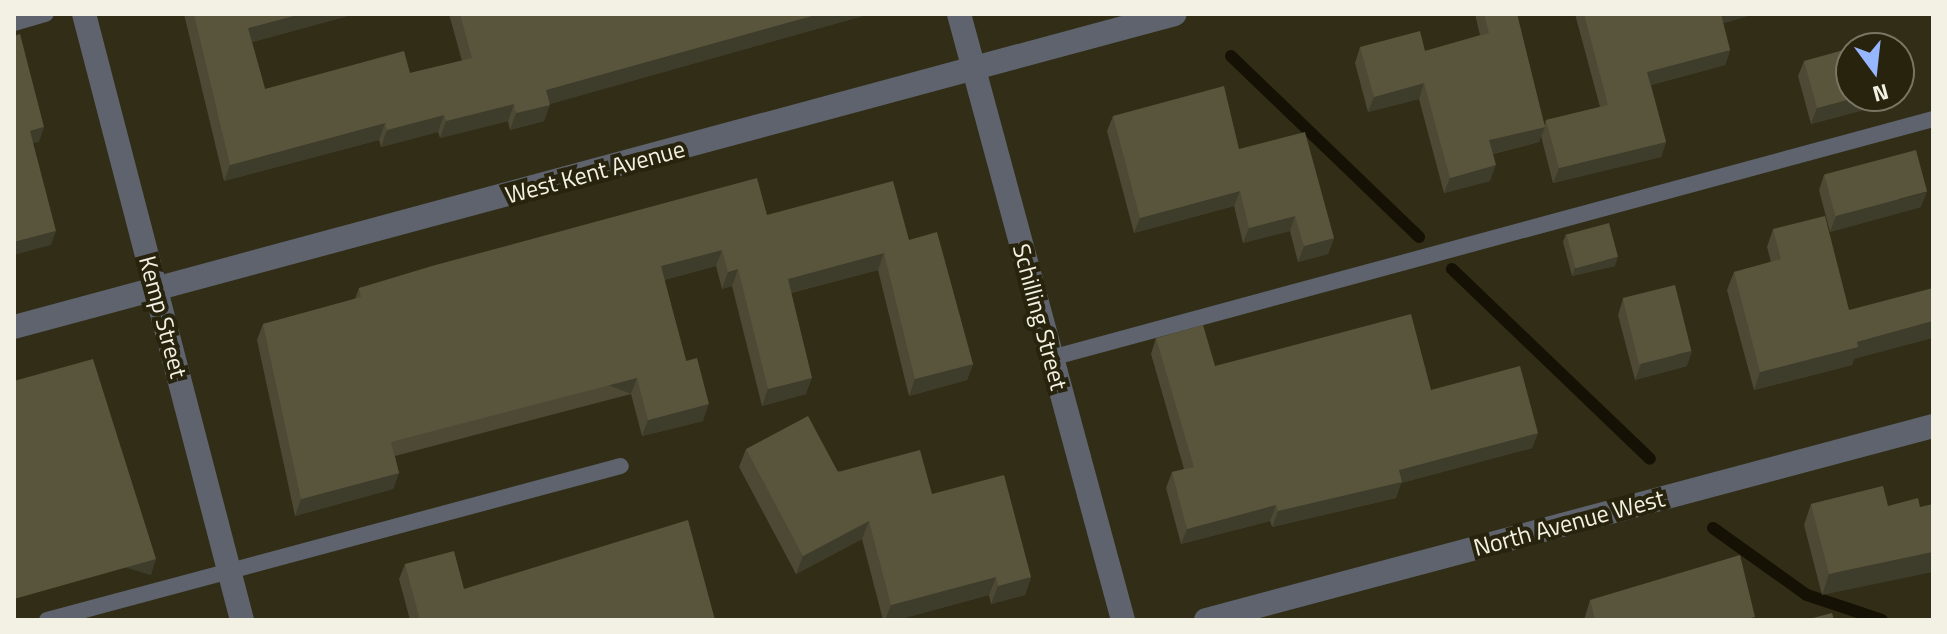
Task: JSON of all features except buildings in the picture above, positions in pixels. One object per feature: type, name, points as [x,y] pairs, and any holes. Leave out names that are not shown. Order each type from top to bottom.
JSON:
[{"type":"street","name":"Kemp Street","points":[[84,14],[242,620]]},
{"type":"street","name":"Schilling Street","points":[[959,14],[1123,620]]},
{"type":"street","name":"West Kent Avenue","points":[[14,327],[1175,14]]},
{"type":"street","name":"North Avenue West","points":[[1206,620],[1933,426]]},
{"type":"lane","points":[[14,23],[46,14]]},
{"type":"lane","points":[[1051,358],[1933,119]]},
{"type":"lane","points":[[47,620],[621,466]]},
{"type":"waterway","points":[[1231,56],[1419,237]]},
{"type":"waterway","points":[[1452,269],[1650,459]]},
{"type":"waterway","points":[[1713,528],[1807,595],[1882,620]]}]
